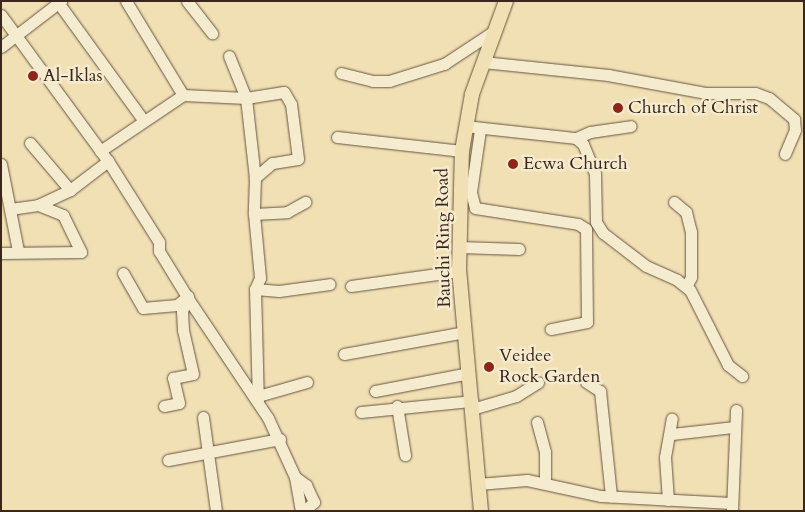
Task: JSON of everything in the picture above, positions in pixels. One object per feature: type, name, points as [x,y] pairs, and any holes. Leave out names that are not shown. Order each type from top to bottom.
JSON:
[{"type":"main road","name":"Bauchi Ring Road","points":[[481,511],[459,271],[462,151],[465,126],[483,62],[506,1]]},
{"type":"street","points":[[126,1],[183,95]]},
{"type":"street","points":[[188,1],[212,33]]},
{"type":"street","points":[[1,47],[59,2],[144,121]]},
{"type":"street","points":[[1,15],[108,161],[188,296],[258,399],[280,439],[295,478],[306,485],[314,502],[302,511]]},
{"type":"street","points":[[341,72],[373,82],[389,81],[444,64],[494,31]]},
{"type":"street","points":[[229,56],[246,98],[255,178],[254,214],[260,278],[255,289],[258,399]]},
{"type":"street","points":[[483,62],[608,75],[706,93],[755,93],[769,98],[794,119],[795,130],[785,154]]},
{"type":"street","points":[[100,151],[183,95],[246,98],[284,92],[292,104],[298,159],[272,163],[255,178]]},
{"type":"street","points":[[465,126],[480,130],[576,138],[590,132],[631,126]]},
{"type":"street","points":[[480,130],[471,192],[475,208],[578,224],[586,229],[587,322],[551,328]]},
{"type":"street","points":[[337,137],[462,151]]},
{"type":"street","points":[[576,138],[583,144],[595,174],[596,222],[603,233],[646,266],[686,287],[701,308],[728,365],[742,376]]},
{"type":"street","points":[[30,143],[70,190]]},
{"type":"street","points":[[10,209],[38,205],[70,190],[108,161]]},
{"type":"street","points":[[1,164],[18,251]]},
{"type":"street","points":[[254,214],[287,212],[305,202]]},
{"type":"street","points":[[674,202],[686,212],[691,232],[691,276],[686,287]]},
{"type":"street","points":[[1,253],[18,251],[81,252],[63,215],[38,205]]},
{"type":"street","points":[[459,247],[519,249]]},
{"type":"street","points":[[351,286],[459,271]]},
{"type":"street","points":[[123,273],[143,308],[177,305],[188,296]]},
{"type":"street","points":[[255,289],[279,291],[330,284]]},
{"type":"street","points":[[164,406],[179,403],[172,378],[193,374],[183,330],[182,312],[188,296]]},
{"type":"street","points":[[344,354],[465,332]]},
{"type":"street","points":[[375,391],[469,373]]},
{"type":"street","points":[[258,399],[307,382]]},
{"type":"street","points":[[361,412],[397,406],[472,405],[516,396],[538,382]]},
{"type":"street","points":[[586,382],[600,391],[611,496]]},
{"type":"street","points":[[397,406],[405,454]]},
{"type":"street","points":[[478,484],[545,482],[611,496],[672,504],[732,507],[733,427],[736,410]]},
{"type":"street","points":[[203,417],[216,511]]},
{"type":"street","points":[[672,419],[672,434],[665,457],[672,504]]},
{"type":"street","points":[[537,422],[545,452],[545,482]]},
{"type":"street","points":[[672,434],[733,427]]},
{"type":"street","points":[[168,460],[280,439]]},
{"type":"place","name":"Al-Iklas","points":[[33,76]]},
{"type":"place","name":"Church of Christ","points":[[618,108]]},
{"type":"place","name":"Ecwa Church","points":[[513,164]]},
{"type":"place","name":"Veidee Rock Garden","points":[[489,367]]}]
